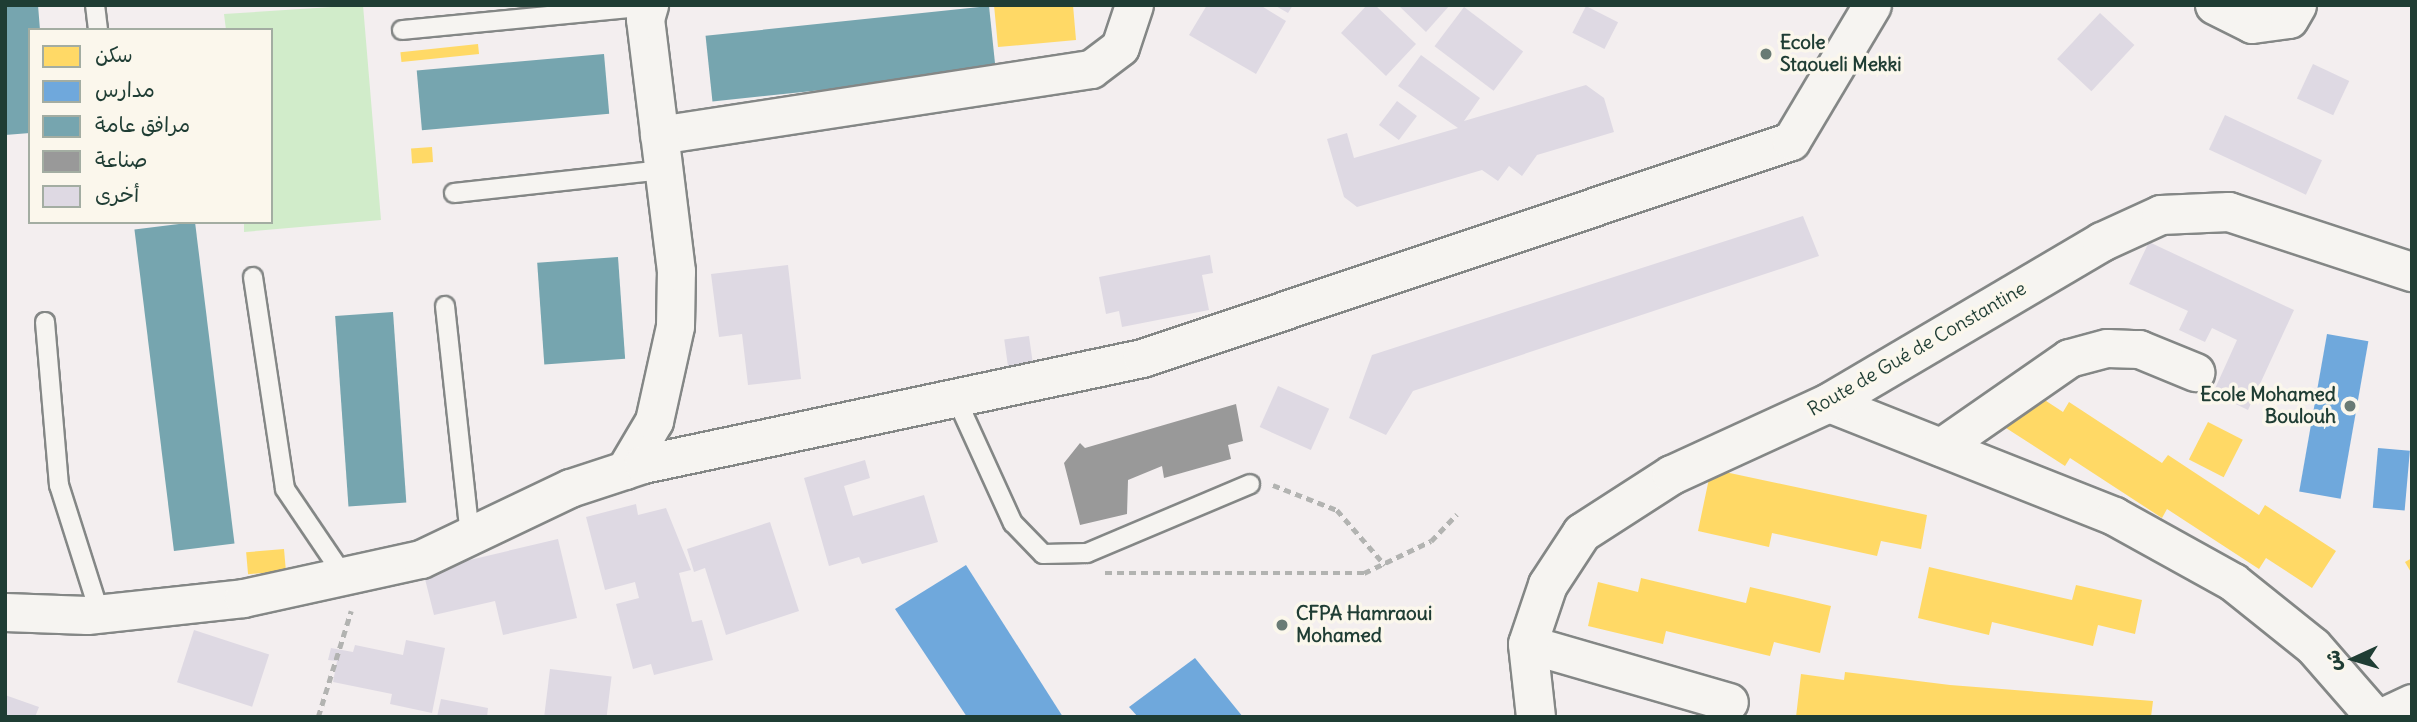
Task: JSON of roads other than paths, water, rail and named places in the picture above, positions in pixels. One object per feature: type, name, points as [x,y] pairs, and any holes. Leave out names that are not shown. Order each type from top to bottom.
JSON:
[{"type":"main road","name":"Route de Gué de Constantine","points":[[1536,717],[1528,644],[1548,584],[1582,533],[1672,475],[1829,403],[2102,242],[2161,215],[2228,212],[2412,272]]},
{"type":"street","points":[[661,152],[1091,69],[1120,47],[1134,5]]},
{"type":"street","points":[[5,612],[100,614],[243,598],[354,574],[421,559],[570,488],[625,470],[955,396],[1142,358],[1791,141],[1872,5]]},
{"type":"street","points":[[2214,5],[2252,24],[2289,19],[2297,5]]},
{"type":"street","points":[[625,470],[654,421],[675,326],[676,271],[645,19],[649,6]]},
{"type":"street","points":[[1941,447],[2068,358],[2107,348],[2139,349],[2195,372]]},
{"type":"street","points":[[1829,403],[2114,516],[2233,582],[2313,646],[2375,717]]},
{"type":"street","points":[[1528,644],[1730,702]]},
{"type":"street","points":[[2382,717],[2412,703]]},
{"type":"lane","points":[[95,5],[98,28]]},
{"type":"lane","points":[[402,30],[649,6]]},
{"type":"lane","points":[[454,192],[661,152]]},
{"type":"lane","points":[[253,277],[285,489],[354,574]]},
{"type":"lane","points":[[445,306],[470,536]]},
{"type":"lane","points":[[45,322],[59,485],[100,614]]},
{"type":"lane","points":[[955,396],[1020,536],[1044,554],[1073,558],[1250,484]]},
{"type":"place","name":"Ecole Staoueli Mekki","points":[[1766,54]]},
{"type":"place","name":"Ecole Mohamed Boulouh","points":[[2350,406]]},
{"type":"place","name":"CFPA Hamraoui Mohamed","points":[[1282,625]]}]
